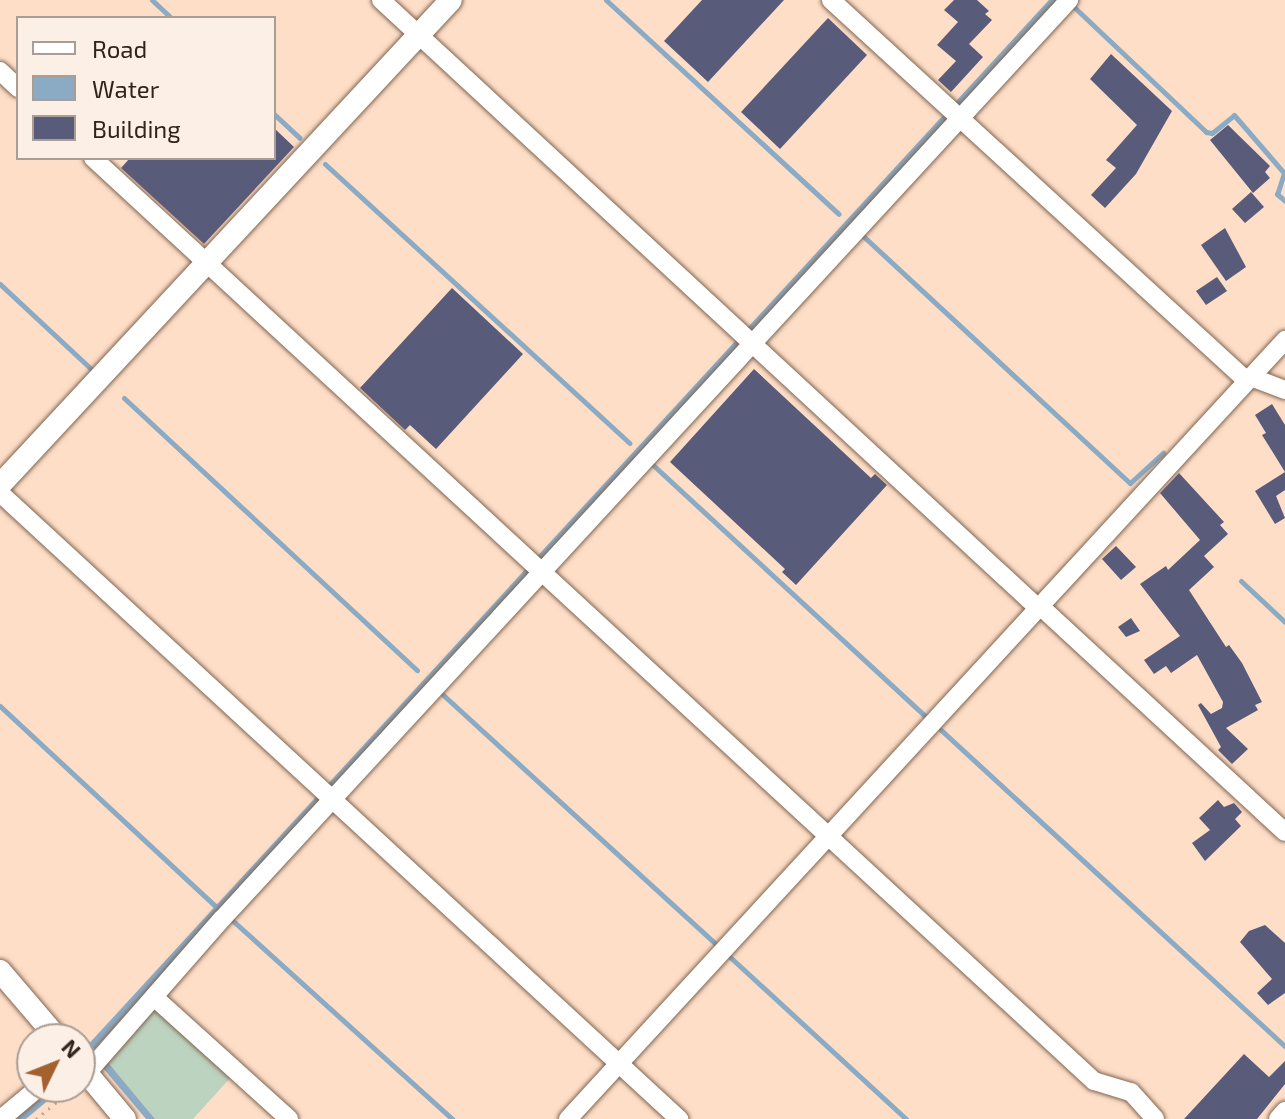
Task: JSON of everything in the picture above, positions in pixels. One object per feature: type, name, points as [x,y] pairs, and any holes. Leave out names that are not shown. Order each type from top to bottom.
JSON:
[{"type":"street","points":[[381,0],[1285,832]]},
{"type":"street","points":[[0,485],[451,0]]},
{"type":"street","points":[[831,0],[1249,379],[1285,390]]},
{"type":"street","points":[[96,1058],[154,997],[327,796],[536,568],[955,113],[1069,0]]},
{"type":"street","points":[[0,71],[16,86]]},
{"type":"street","points":[[95,160],[1094,1081],[1131,1092],[1155,1119]]},
{"type":"street","points":[[568,1119],[1285,340]]},
{"type":"street","points":[[0,493],[679,1119]]},
{"type":"street","points":[[0,971],[44,1023]]},
{"type":"street","points":[[154,997],[289,1119]]},
{"type":"street","points":[[96,1091],[125,1119]]},
{"type":"street","points":[[1,1119],[20,1103]]},
{"type":"street","points":[[1278,1119],[1285,1111]]},
{"type":"path","points":[[36,1119],[52,1103]]},
{"type":"green space","points":[[153,1005],[231,1077],[193,1119],[155,1119],[106,1060]]},
{"type":"water","points":[[1049,0],[1061,0],[96,1047],[96,1036]]},
{"type":"water","points":[[106,1060],[155,1119],[146,1119],[103,1068]]},
{"type":"water","points":[[35,1103],[45,1103],[26,1119],[16,1119]]},
{"type":"building","points":[[702,0],[784,0],[708,82],[664,41]]},
{"type":"building","points":[[954,0],[977,0],[989,11],[985,14],[992,20],[969,44],[983,57],[951,92],[938,80],[956,61],[937,45],[958,22],[944,10]]},
{"type":"building","points":[[828,18],[867,55],[780,149],[741,112]]},
{"type":"building","points":[[1111,54],[1172,111],[1136,174],[1105,208],[1091,195],[1116,168],[1106,160],[1137,125],[1090,79]]},
{"type":"building","points":[[1228,125],[1270,166],[1265,172],[1270,178],[1253,193],[1210,140]]},
{"type":"building","points":[[276,130],[294,147],[204,244],[121,168],[128,160],[276,160]]},
{"type":"building","points":[[1251,192],[1264,207],[1245,223],[1232,209]]},
{"type":"building","points":[[1225,228],[1246,267],[1226,281],[1201,245]]},
{"type":"building","points":[[1217,277],[1227,291],[1206,305],[1196,291]]},
{"type":"building","points":[[452,288],[523,354],[436,449],[410,425],[405,430],[360,388]]},
{"type":"building","points":[[754,369],[871,478],[875,474],[887,485],[796,585],[782,572],[785,569],[670,462]]},
{"type":"building","points":[[1272,404],[1285,425],[1285,472],[1262,435],[1266,433],[1255,415]]},
{"type":"building","points":[[1285,472],[1285,490],[1276,496],[1285,518],[1275,524],[1255,491]]},
{"type":"building","points":[[1179,473],[1224,522],[1220,525],[1228,534],[1204,556],[1214,567],[1189,590],[1226,647],[1229,645],[1242,663],[1262,702],[1255,705],[1258,710],[1226,728],[1248,749],[1232,764],[1218,750],[1221,747],[1198,705],[1201,703],[1211,714],[1222,708],[1223,702],[1197,655],[1171,673],[1166,666],[1154,674],[1144,660],[1180,636],[1140,584],[1166,566],[1168,570],[1200,540],[1160,493]]},
{"type":"building","points":[[1116,546],[1136,567],[1121,580],[1102,559]]},
{"type":"building","points":[[1131,618],[1140,631],[1126,637],[1118,627]]},
{"type":"building","points":[[1218,800],[1224,807],[1234,803],[1242,812],[1235,819],[1241,826],[1205,861],[1192,843],[1210,830],[1199,818]]},
{"type":"building","points":[[1265,925],[1285,943],[1285,993],[1268,1005],[1257,993],[1272,979],[1240,942],[1249,931]]},
{"type":"building","points":[[1244,1054],[1269,1077],[1285,1061],[1285,1084],[1257,1119],[1184,1119]]},
{"type":"waterway","points":[[152,0],[169,16]]},
{"type":"waterway","points":[[606,0],[839,214]]},
{"type":"waterway","points":[[1074,7],[1206,132],[1212,133],[1234,115],[1284,173],[1277,194],[1285,201]]},
{"type":"waterway","points":[[276,116],[300,138]]},
{"type":"waterway","points":[[325,164],[630,443]]},
{"type":"waterway","points":[[862,235],[1130,483],[1163,453]]},
{"type":"waterway","points":[[0,284],[91,369]]},
{"type":"waterway","points":[[124,398],[417,670]]},
{"type":"waterway","points":[[653,465],[925,716]]},
{"type":"waterway","points":[[1241,581],[1285,622]]},
{"type":"waterway","points":[[441,693],[716,944]]},
{"type":"waterway","points":[[0,706],[215,906]]},
{"type":"waterway","points":[[941,730],[1285,1046]]},
{"type":"waterway","points":[[232,920],[452,1119]]},
{"type":"waterway","points":[[730,957],[906,1119]]}]
